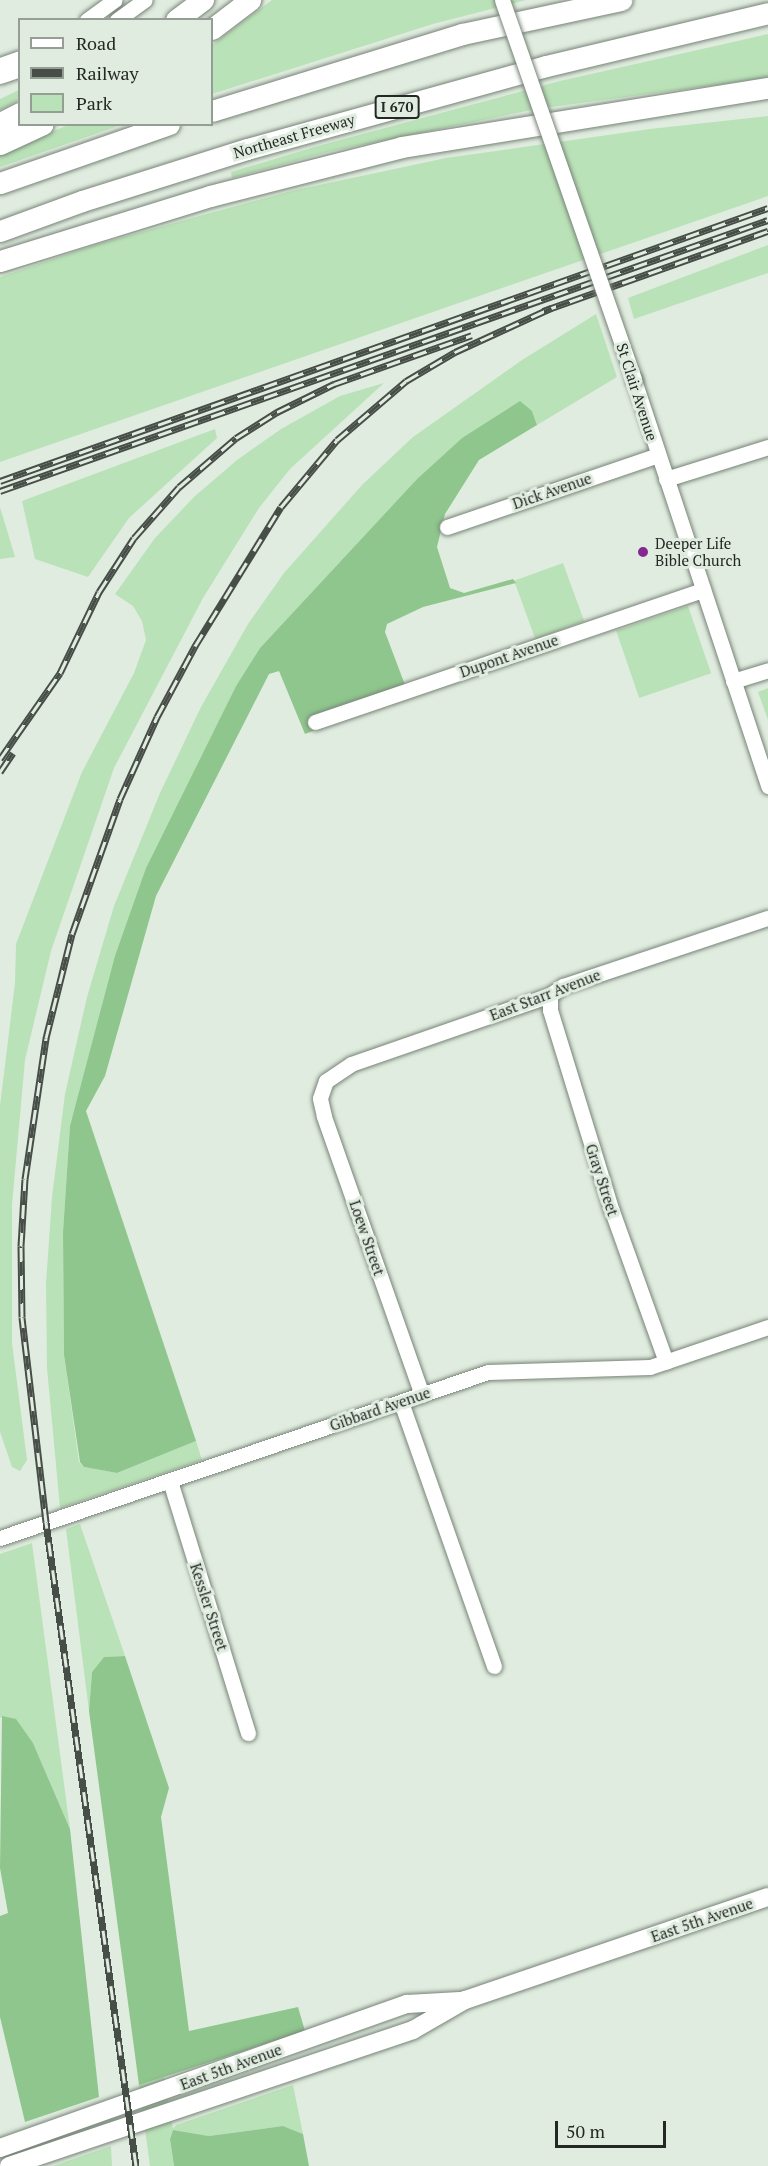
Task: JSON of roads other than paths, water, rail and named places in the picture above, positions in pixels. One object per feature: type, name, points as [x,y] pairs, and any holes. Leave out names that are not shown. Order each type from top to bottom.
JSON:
[{"type":"highway","points":[[179,18],[203,0]]},
{"type":"highway","points":[[213,28],[250,0]]},
{"type":"highway","points":[[213,111],[574,0]]},
{"type":"highway","points":[[462,34],[621,0]]},
{"type":"highway","name":"Northeast Freeway","points":[[0,231],[82,201],[247,149],[546,66],[768,13]]},
{"type":"highway","points":[[0,261],[199,199],[402,147],[768,88]]},
{"type":"highway","points":[[682,102],[768,98]]},
{"type":"highway","points":[[0,123],[18,114]]},
{"type":"highway","points":[[0,144],[39,126]]},
{"type":"highway","points":[[0,183],[164,126]]},
{"type":"main road","name":"East 5th Avenue","points":[[9,2166],[413,2030],[465,2000],[768,1897]]},
{"type":"main road","name":"East 5th Avenue","points":[[0,2148],[407,2004],[465,2000]]},
{"type":"street","points":[[90,18],[115,0]]},
{"type":"street","points":[[120,18],[145,0]]},
{"type":"street","name":"St Clair Avenue","points":[[502,0],[634,380],[768,786]]},
{"type":"street","points":[[0,65],[18,59]]},
{"type":"street","points":[[0,76],[18,70]]},
{"type":"street","points":[[666,479],[768,447]]},
{"type":"street","name":"Dick Avenue","points":[[447,527],[658,455]]},
{"type":"street","name":"Dupont Avenue","points":[[315,722],[703,590]]},
{"type":"street","points":[[733,681],[768,670]]},
{"type":"street","name":"East Starr Avenue","points":[[326,1081],[351,1064],[550,995],[562,986],[768,918]]},
{"type":"street","name":"Gray Street","points":[[550,995],[550,1010],[598,1167],[666,1362]]},
{"type":"street","name":"Loew Street","points":[[326,1081],[320,1098],[324,1116],[422,1395]]},
{"type":"street","name":"Gibbard Avenue","points":[[0,1538],[488,1372],[650,1367],[768,1327]]},
{"type":"street","points":[[400,1402],[494,1666]]},
{"type":"street","name":"Kessler Street","points":[[170,1481],[248,1733]]},
{"type":"railway","points":[[0,481],[768,208]]},
{"type":"railway","points":[[0,491],[768,220]]},
{"type":"railway","points":[[543,311],[768,231]]},
{"type":"railway","points":[[136,2166],[46,1522],[22,1317],[21,1246],[25,1179],[46,1038],[72,934],[120,799],[157,717],[195,646],[281,507],[337,440],[406,381],[455,352],[551,308]]},
{"type":"railway","points":[[0,759],[60,673],[99,592],[134,538],[179,487],[236,438],[277,412],[334,384],[472,335]]},
{"type":"railway","points":[[0,772],[13,753]]},
{"type":"place","name":"Deeper Life Bible Church","points":[[643,552]]}]
